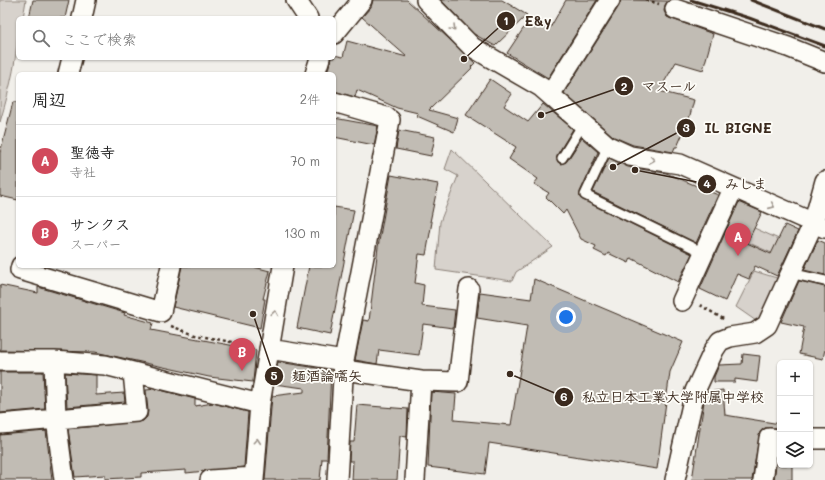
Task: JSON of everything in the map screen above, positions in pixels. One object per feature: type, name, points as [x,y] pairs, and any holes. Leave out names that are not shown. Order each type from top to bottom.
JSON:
[{"type":"street","points":[[82,16],[86,0]]},
{"type":"street","points":[[296,0],[307,16]]},
{"type":"street","points":[[336,32],[362,0]]},
{"type":"street","points":[[426,0],[472,46],[541,87],[608,146],[630,156],[680,164],[733,189],[819,226]]},
{"type":"street","points":[[550,95],[610,0]]},
{"type":"street","points":[[675,9],[788,46],[825,62]]},
{"type":"street","points":[[68,72],[72,60]]},
{"type":"street","points":[[316,72],[319,60]]},
{"type":"street","points":[[336,103],[390,120],[344,365],[337,480]]},
{"type":"street","points":[[675,480],[695,391],[714,350],[720,341],[730,337],[755,333],[767,325],[790,273],[819,226],[825,182]]},
{"type":"street","points":[[683,298],[733,189]]},
{"type":"street","points":[[20,268],[20,270],[161,312],[171,268]]},
{"type":"street","points":[[210,480],[254,478],[260,404],[283,268]]},
{"type":"street","points":[[269,350],[421,381],[458,382],[469,289]]},
{"type":"street","points":[[0,361],[54,361],[105,365],[260,404]]},
{"type":"street","points":[[54,361],[56,419],[64,480]]},
{"type":"street","points":[[0,424],[137,412],[133,373]]},
{"type":"street","points":[[416,480],[421,381]]},
{"type":"street","points":[[763,480],[769,438],[777,438]]},
{"type":"street","points":[[813,439],[825,439]]},
{"type":"lane","points":[[562,158],[583,124]]},
{"type":"lane","points":[[608,146],[585,194],[704,253]]},
{"type":"lane","points":[[790,273],[825,281]]},
{"type":"path","points":[[683,298],[728,322]]},
{"type":"path","points":[[161,312],[162,322],[195,335],[269,350]]},
{"type":"shaded area","points":[[0,0],[26,0],[23,16],[16,16],[16,52],[13,71],[0,122]]},
{"type":"shaded area","points":[[452,149],[553,247],[516,272],[512,281],[436,270],[440,222],[458,176],[445,169]]},
{"type":"shaded area","points":[[730,217],[794,246],[787,260],[723,231]]},
{"type":"shaded area","points":[[754,271],[780,279],[759,323],[736,307]]},
{"type":"building","points":[[33,0],[69,0],[65,16],[29,16]]},
{"type":"building","points":[[373,0],[407,0],[475,63],[471,67],[472,68],[429,110],[458,118],[454,132],[417,116],[418,113],[397,108],[357,90],[355,97],[336,92],[336,72],[328,72],[330,60],[336,60],[336,55],[343,57],[347,41],[407,57],[362,17],[371,7]]},
{"type":"building","points":[[441,0],[502,0],[527,15],[495,46],[474,34]]},
{"type":"building","points":[[566,0],[597,0],[548,78],[507,53],[531,17],[550,28]]},
{"type":"building","points":[[621,0],[668,1],[665,5],[664,11],[667,17],[713,34],[703,70],[676,62],[659,91],[694,100],[689,119],[677,147],[675,147],[673,152],[633,145],[614,137],[564,93],[619,6]]},
{"type":"building","points":[[490,79],[512,94],[504,106],[528,122],[543,104],[573,129],[557,155],[559,163],[562,164],[567,161],[582,138],[598,152],[580,192],[580,198],[692,254],[678,282],[631,258],[629,263],[608,253],[606,256],[594,250],[596,246],[581,239],[566,210],[563,214],[546,197],[549,193],[534,184],[538,179],[509,159],[516,147],[466,115]]},
{"type":"building","points":[[13,102],[16,102],[16,200],[0,196],[0,153]]},
{"type":"building","points":[[336,118],[378,126],[374,145],[336,137]]},
{"type":"building","points":[[399,130],[435,137],[431,156],[396,149]]},
{"type":"building","points":[[609,158],[628,167],[666,173],[718,195],[696,243],[593,192]]},
{"type":"building","points":[[391,175],[438,184],[430,222],[432,222],[426,255],[419,254],[415,283],[424,285],[422,306],[455,310],[453,328],[423,324],[419,355],[379,350],[377,364],[355,360],[363,320],[369,321],[378,247]]},
{"type":"building","points":[[739,202],[762,212],[747,243],[771,254],[785,225],[798,231],[777,276],[755,266],[749,279],[737,274],[725,301],[700,289]]},
{"type":"building","points":[[336,207],[354,210],[330,335],[297,328],[309,268],[336,268]]},
{"type":"building","points":[[818,240],[825,243],[825,275],[804,270]]},
{"type":"building","points":[[182,268],[258,268],[270,271],[263,299],[265,299],[260,328],[173,307]]},
{"type":"building","points":[[534,279],[683,342],[670,372],[657,469],[489,443],[485,474],[428,467],[431,392],[456,394],[454,420],[511,425],[527,326],[477,318],[480,292],[531,299]]},
{"type":"building","points":[[799,281],[825,287],[825,349],[823,359],[799,354],[804,327],[781,322]]},
{"type":"building","points":[[0,285],[38,293],[38,287],[153,323],[151,330],[256,350],[253,382],[209,377],[95,352],[0,350]]},
{"type":"building","points":[[743,354],[760,356],[757,382],[735,379],[735,382],[714,382],[714,377],[719,365],[742,364]]},
{"type":"building","points":[[278,362],[331,370],[327,459],[322,459],[320,480],[265,480],[272,396],[304,392],[304,388],[274,384]]},
{"type":"building","points":[[0,372],[43,372],[45,409],[0,413]]},
{"type":"building","points":[[65,373],[96,375],[96,395],[124,393],[125,402],[67,407]]},
{"type":"building","points":[[156,389],[195,399],[195,406],[213,403],[248,412],[244,467],[186,473],[186,470],[141,473],[141,477],[105,479],[105,475],[75,477],[68,429],[143,421],[147,417],[148,411],[146,390]]},
{"type":"building","points":[[723,390],[725,415],[777,424],[777,428],[765,428],[760,432],[752,480],[692,480],[705,395],[707,392]]},
{"type":"building","points":[[357,405],[408,409],[407,437],[400,436],[397,480],[352,480],[353,461],[349,461],[350,442],[354,442]]},
{"type":"building","points":[[46,431],[52,480],[0,480],[0,435]]},
{"type":"building","points":[[777,458],[777,468],[792,468],[792,480],[774,480]]},
{"type":"railway","points":[[691,0],[749,18],[825,46]]},
{"type":"railway","points":[[751,0],[825,29]]},
{"type":"place","name":"E&y","points":[[464,59]]},
{"type":"place","name":"マスール","points":[[541,115]]},
{"type":"place","name":"IL BIGNE","points":[[613,167]]},
{"type":"place","name":"みしま","points":[[635,170]]},
{"type":"place","name":"聖徳寺","points":[[738,256]]},
{"type":"place","name":"麺酒論嚆矢","points":[[253,314]]},
{"type":"place","name":"サンクス","points":[[242,371]]},
{"type":"place","name":"私立日本工業大学附属中学校","points":[[510,374]]}]
